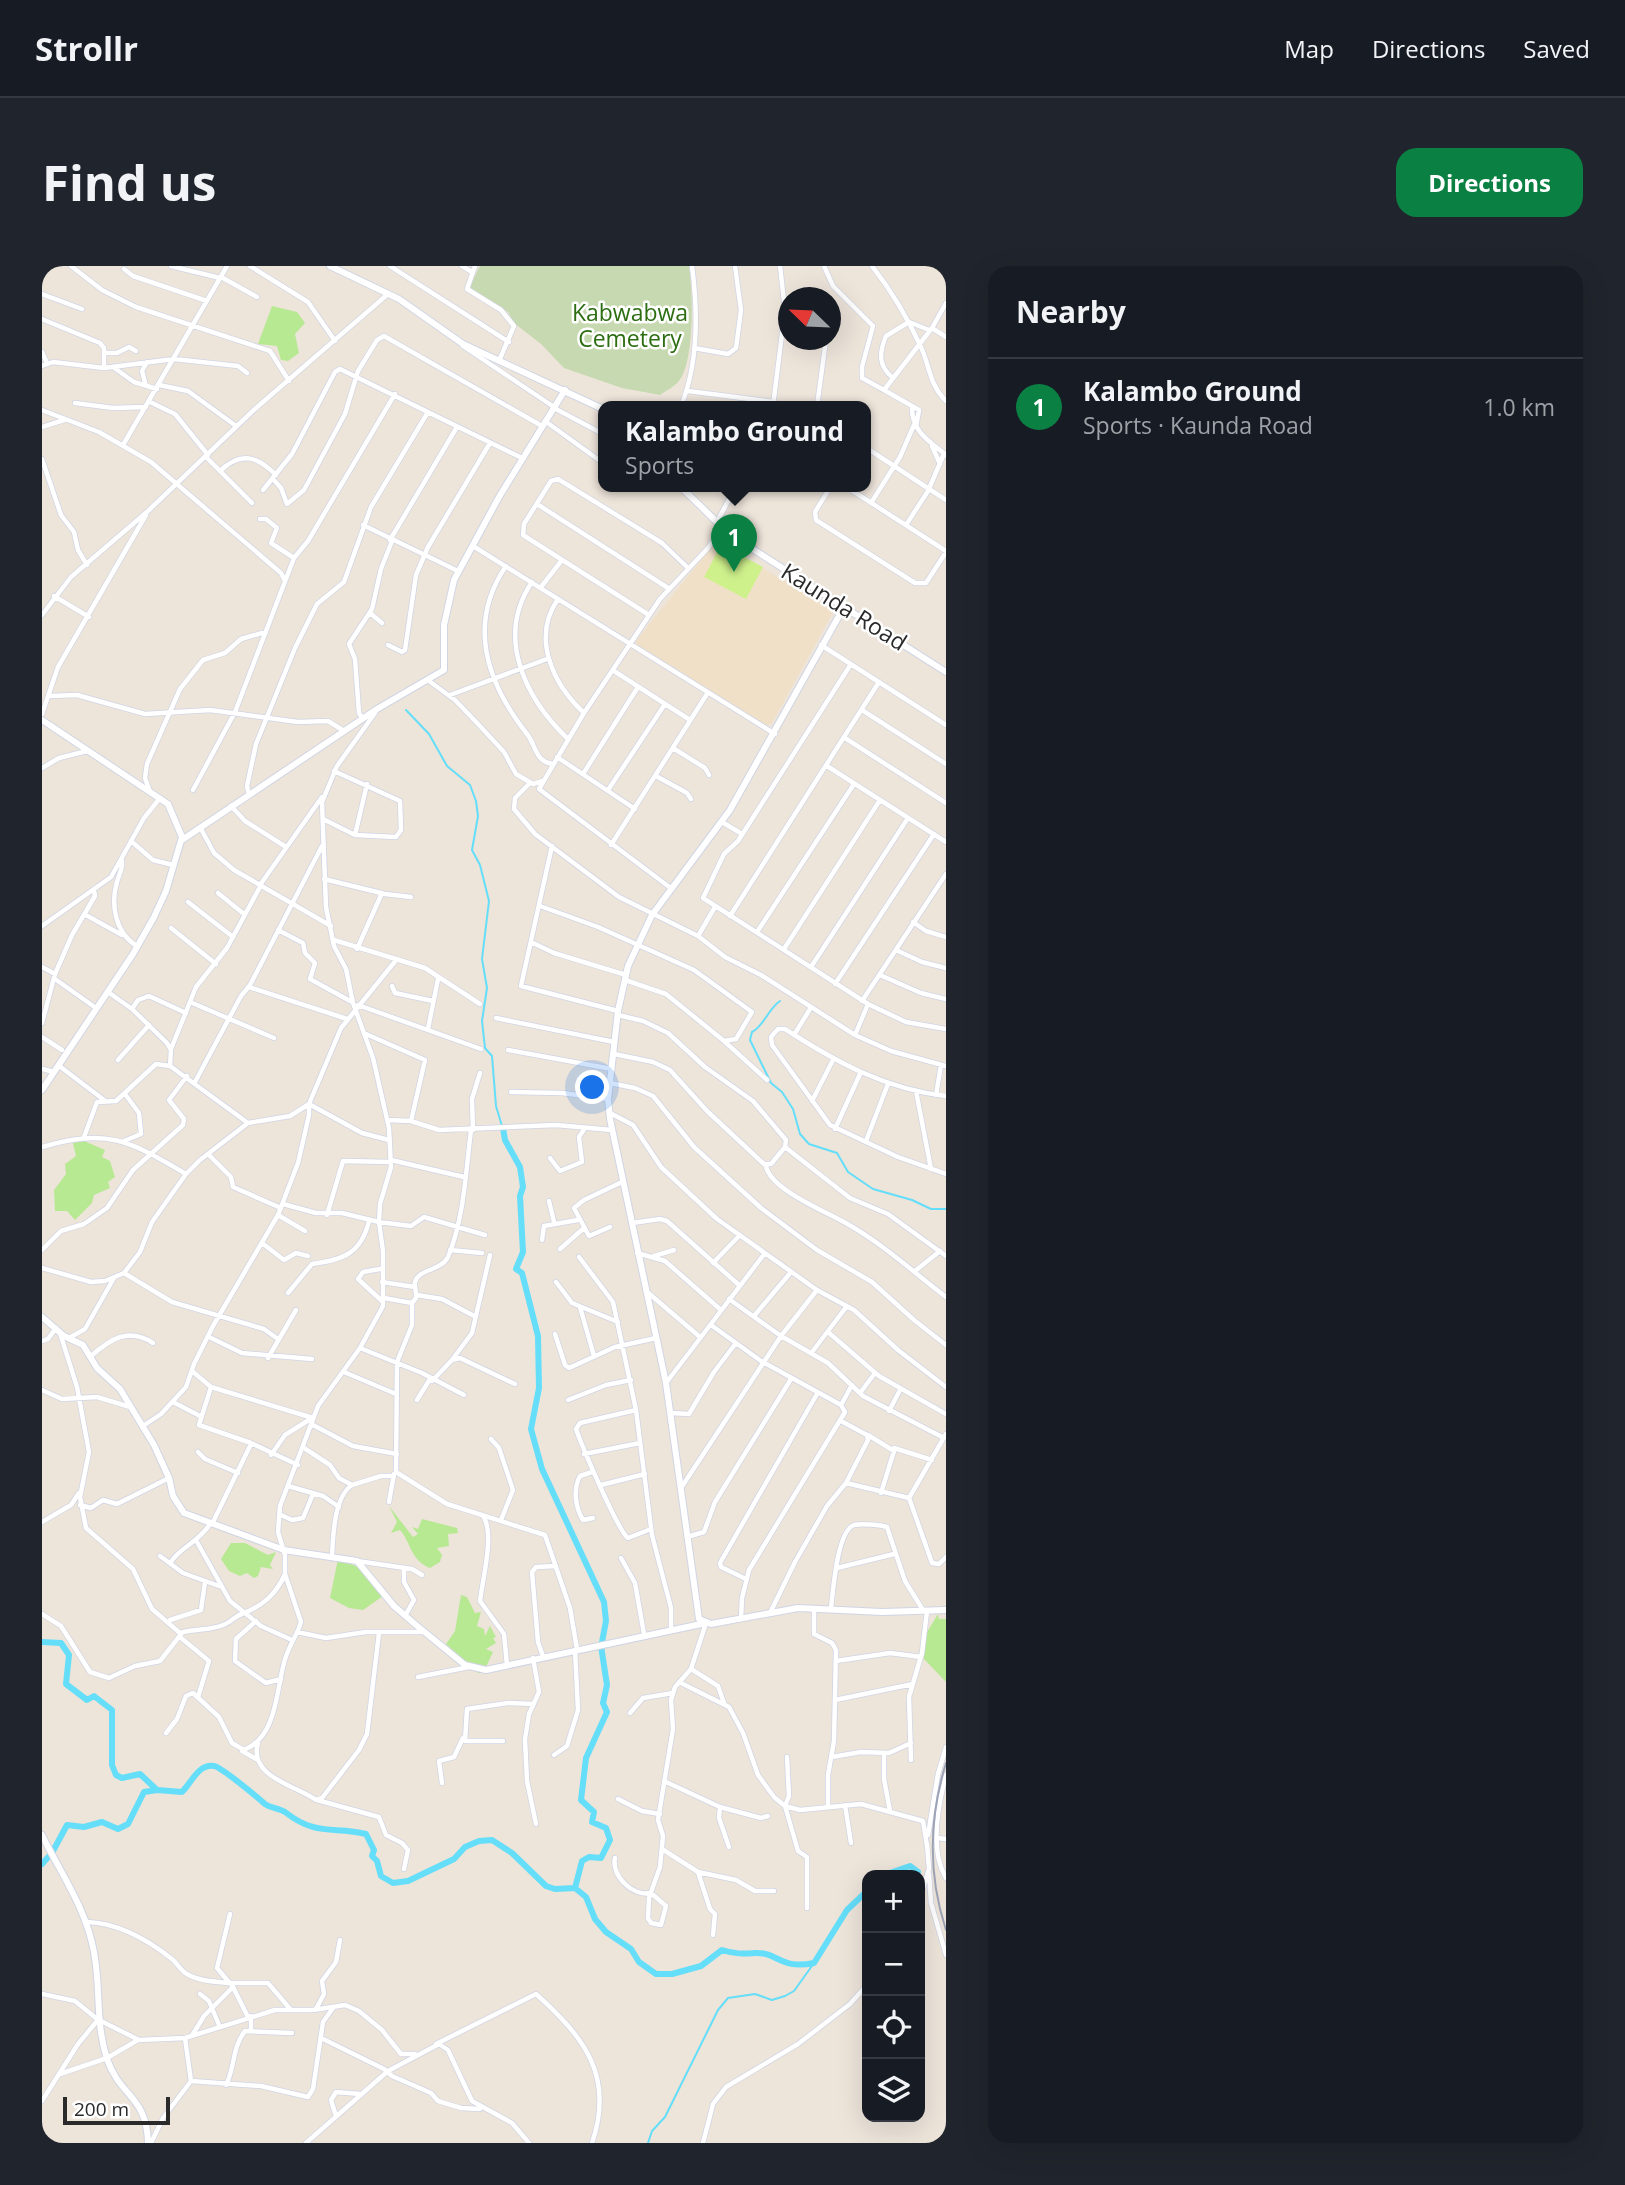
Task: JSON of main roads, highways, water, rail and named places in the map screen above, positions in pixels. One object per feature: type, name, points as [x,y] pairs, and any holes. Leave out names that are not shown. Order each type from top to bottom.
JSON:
[{"type":"waterway","points":[[406,710],[429,734],[447,766],[470,785],[476,801],[478,816],[472,850],[480,865],[489,901],[482,959],[487,988],[482,1021],[485,1048],[492,1056],[496,1106],[502,1126]]},
{"type":"waterway","points":[[780,1001],[752,1032],[750,1040],[771,1083],[782,1092],[793,1109],[800,1134],[809,1144],[837,1153],[848,1172],[873,1189],[912,1200],[931,1209],[946,1209]]},
{"type":"waterway","points":[[503,1128],[505,1140],[520,1167],[523,1187],[520,1196],[523,1252],[516,1269],[522,1273],[538,1336],[539,1388],[531,1429],[542,1469],[604,1602],[606,1621],[602,1642]]},
{"type":"waterway","points":[[42,1642],[61,1643],[69,1655],[66,1684],[87,1700],[94,1696],[112,1710],[112,1765],[116,1775],[122,1778],[140,1774],[157,1790],[182,1792],[199,1771],[214,1766],[267,1805],[307,1825],[366,1834],[374,1850],[372,1856],[377,1861],[381,1876],[393,1883],[408,1881],[454,1859],[465,1847],[479,1841],[492,1840],[512,1853],[546,1886],[555,1889],[575,1888],[586,1897],[595,1919],[606,1932],[631,1949],[639,1962],[656,1974],[672,1974],[701,1966],[722,1950],[763,1953],[786,1963],[814,1963],[847,1910],[862,1896]]},
{"type":"waterway","points":[[575,1888],[582,1861],[589,1857],[601,1858],[610,1840],[606,1828],[592,1822],[594,1812],[581,1800],[586,1758],[607,1712],[603,1703],[607,1685],[601,1646]]},
{"type":"waterway","points":[[53,1851],[67,1825],[84,1827],[102,1822],[118,1829],[128,1824],[144,1792],[157,1790]]},
{"type":"waterway","points":[[42,1864],[51,1854]]},
{"type":"waterway","points":[[898,1870],[910,1866],[915,1870]]},
{"type":"waterway","points":[[648,2143],[652,2131],[665,2117],[718,2010],[728,1998],[755,1994],[772,2000],[785,1996],[794,1991],[814,1963]]},
{"type":"railway","points":[[946,1763],[936,1805],[933,1846],[936,1888],[946,1930]]},
{"type":"place","name":"Kalambo Ground","points":[[734,572]]},
{"type":"park label","name":"Kabwabwa Cemetery","points":[[630,326]]}]
